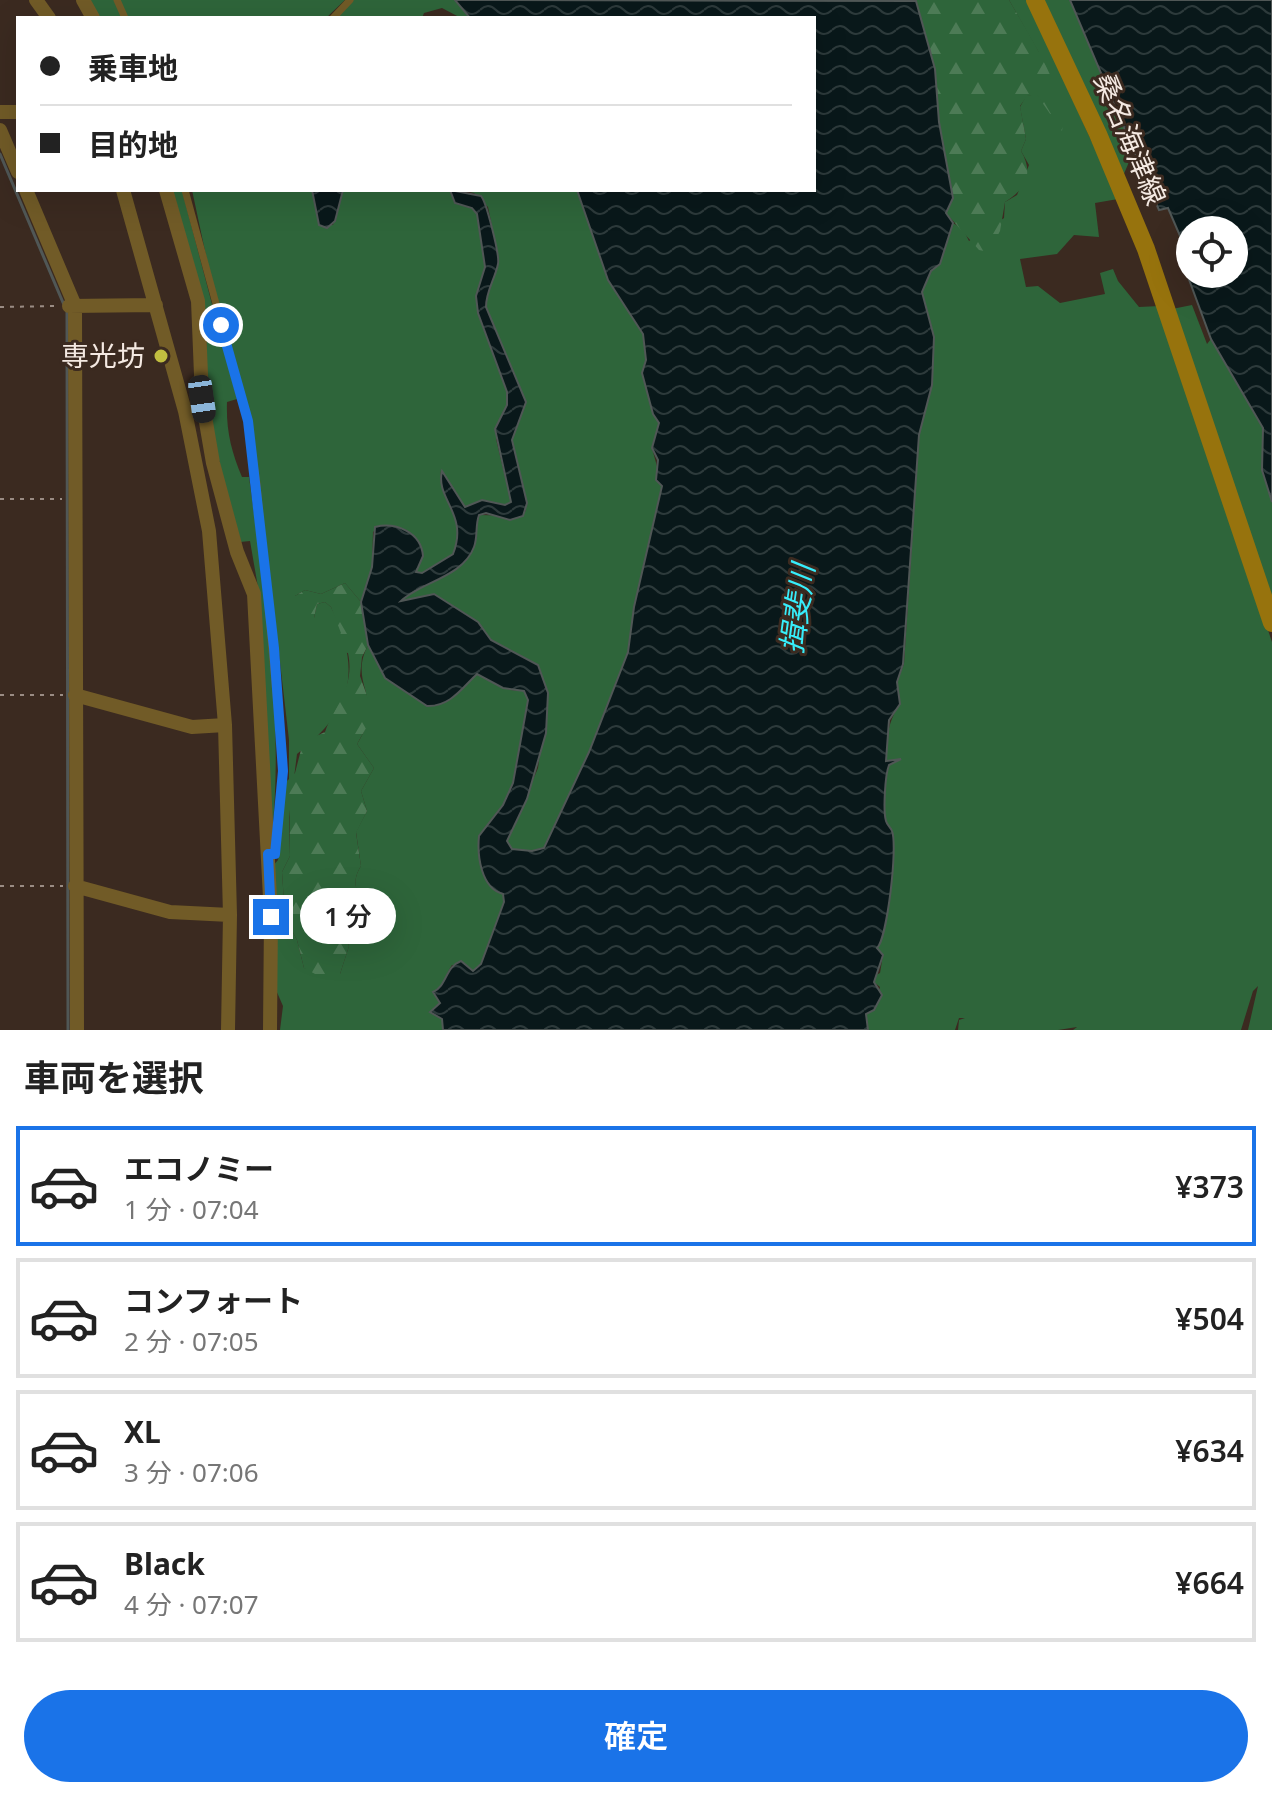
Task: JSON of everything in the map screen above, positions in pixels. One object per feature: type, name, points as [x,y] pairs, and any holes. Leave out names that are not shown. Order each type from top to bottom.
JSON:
[{"type":"main road","name":"桑名海津線","points":[[1035,0],[1092,121],[1146,249],[1272,623]]},
{"type":"street","points":[[0,130],[16,167]]},
{"type":"street","points":[[27,192],[68,306],[69,886],[77,1030]]},
{"type":"street","points":[[124,192],[185,411],[209,531],[225,725],[230,915],[228,1030]]},
{"type":"street","points":[[167,192],[198,301],[202,399],[211,455],[237,552],[254,594],[268,854],[270,1030]]},
{"type":"street","points":[[68,306],[156,305]]},
{"type":"street","points":[[68,695],[192,727],[225,725]]},
{"type":"street","points":[[69,886],[170,912],[230,915]]},
{"type":"lane","points":[[335,16],[350,0]]},
{"type":"lane","points":[[186,192],[248,421],[257,484],[283,771],[275,854],[268,854]]},
{"type":"path","points":[[0,307],[68,306]]},
{"type":"path","points":[[0,499],[62,499]]},
{"type":"path","points":[[0,695],[68,695]]},
{"type":"path","points":[[0,886],[69,886]]},
{"type":"green space","points":[[88,0],[345,0],[328,16],[98,16]]},
{"type":"green space","points":[[353,0],[455,0],[468,16],[457,16],[442,8],[423,16],[337,16]]},
{"type":"green space","points":[[915,0],[1009,0],[1036,46],[1059,99],[1062,131],[1037,95],[1027,96],[1020,106],[1026,139],[1021,151],[1027,166],[1026,180],[1018,192],[1005,202],[1000,231],[989,252],[979,250],[946,213],[952,196],[939,122],[935,70]]},
{"type":"green space","points":[[1009,0],[1027,0],[1118,199],[1095,203],[1099,237],[1074,235],[1057,254],[1020,259],[1026,287],[1038,286],[1060,303],[1105,294],[1100,273],[1113,269],[1118,281],[1139,307],[1160,306],[1272,642],[1272,1030],[1248,1030],[1258,986],[1253,991],[1241,1030],[1073,1030],[1077,1027],[1058,1030],[958,1030],[959,1020],[965,1018],[959,1018],[955,1030],[868,1030],[866,1014],[874,1010],[880,987],[874,982],[874,976],[880,973],[883,955],[877,948],[888,911],[893,873],[893,841],[884,815],[884,793],[889,765],[898,760],[886,761],[887,738],[892,718],[900,704],[897,682],[904,664],[919,435],[932,385],[934,337],[922,292],[931,271],[940,264],[953,223],[963,229],[969,241],[1004,218],[1005,202],[1017,195],[1029,165],[1021,151],[1026,139],[1020,107],[1026,96],[1037,94],[1062,129],[1038,51]]},
{"type":"green space","points":[[1043,0],[1070,0],[1135,148],[1123,176]]},
{"type":"green space","points":[[171,192],[183,192],[237,399],[227,402],[228,431],[242,477],[249,477],[271,656],[276,745],[272,835],[259,593],[250,541],[240,542],[229,509],[207,401],[206,315]]},
{"type":"green space","points":[[192,192],[312,192],[319,225],[333,225],[342,192],[451,192],[455,203],[472,208],[477,214],[485,267],[476,296],[478,314],[507,392],[507,405],[496,439],[511,502],[505,505],[482,500],[465,507],[441,471],[443,490],[457,528],[453,554],[422,573],[416,572],[407,530],[380,525],[373,532],[372,567],[361,602],[345,583],[321,594],[305,590],[295,596],[295,617],[314,618],[317,604],[325,602],[331,607],[347,651],[349,670],[341,705],[316,738],[297,754],[289,817],[290,856],[282,872],[285,917],[297,940],[304,968],[340,974],[349,946],[338,921],[345,912],[360,909],[356,882],[361,866],[356,832],[367,811],[361,791],[374,768],[357,744],[368,714],[362,671],[368,645],[385,678],[428,706],[449,700],[477,674],[510,690],[524,691],[528,700],[513,783],[503,805],[479,836],[485,878],[503,894],[504,902],[481,964],[473,971],[452,965],[447,973],[441,996],[443,1030],[280,1030],[283,1006],[276,990],[272,867],[278,860],[285,783],[289,779],[289,740],[252,420],[208,265]]},
{"type":"green space","points":[[470,192],[578,192],[608,280],[643,334],[646,360],[642,373],[653,414],[659,423],[652,448],[662,485],[634,607],[628,652],[589,752],[544,848],[532,851],[512,849],[507,842],[538,768],[548,693],[538,665],[491,640],[478,622],[434,594],[401,601],[451,572],[468,557],[474,547],[479,515],[523,516],[526,510],[512,439],[526,402],[486,307],[486,297],[499,260],[488,207]]},
{"type":"green space","points":[[1192,305],[1207,344],[1211,339],[1263,428],[1262,470],[1272,502],[1272,604],[1172,309]]},
{"type":"green space","points":[[345,583],[361,602],[368,645],[362,657],[360,676],[371,707],[370,721],[357,744],[374,768],[361,791],[367,811],[356,833],[361,866],[356,882],[360,910],[346,912],[338,921],[349,946],[340,974],[328,981],[304,968],[297,940],[285,917],[282,872],[290,856],[289,779],[295,773],[303,742],[325,732],[349,676],[348,653],[336,651],[335,641],[341,633],[331,607],[325,602],[317,604],[314,618],[301,621],[295,617],[295,596],[305,590],[321,594]]},
{"type":"water","name":"揖斐川","points":[[455,0],[916,1],[935,69],[939,122],[953,198],[946,213],[953,223],[940,264],[931,271],[922,292],[934,337],[932,385],[919,435],[903,664],[897,682],[900,704],[889,720],[886,761],[901,759],[889,765],[886,784],[885,816],[892,831],[894,855],[888,911],[877,948],[883,955],[874,982],[882,995],[874,1010],[866,1014],[868,1030],[443,1030],[442,1019],[430,1012],[440,1003],[433,992],[456,964],[461,961],[473,971],[481,964],[504,902],[503,894],[496,891],[485,878],[479,853],[479,836],[503,805],[513,783],[528,700],[524,691],[503,688],[477,674],[449,700],[427,706],[385,678],[368,645],[361,602],[372,567],[375,527],[399,528],[418,541],[423,556],[416,572],[422,573],[453,554],[457,528],[443,490],[442,471],[465,507],[482,500],[505,505],[511,502],[495,429],[507,405],[507,392],[478,313],[476,296],[485,267],[477,214],[472,208],[455,203],[451,192],[481,196],[492,228],[498,264],[486,307],[526,402],[512,440],[527,503],[523,516],[510,520],[486,513],[479,515],[475,543],[469,557],[451,572],[401,601],[434,594],[478,622],[491,640],[538,665],[548,693],[546,733],[527,799],[507,841],[512,849],[532,851],[544,848],[589,752],[628,652],[634,607],[662,486],[656,480],[658,460],[652,448],[659,423],[653,414],[642,373],[646,360],[643,334],[608,280],[578,192],[816,192],[816,16],[468,16]]},
{"type":"water","points":[[1070,0],[1272,0],[1272,502],[1262,470],[1263,428],[1211,339],[1192,288],[1248,288],[1248,216],[1176,216],[1176,227],[1168,208],[1159,210]]},
{"type":"water","points":[[312,192],[342,192],[335,221],[327,228],[319,225]]},
{"type":"waterway","points":[[0,154],[16,192]]},
{"type":"waterway","points":[[16,192],[67,312],[68,1030]]},
{"type":"place","name":"専光坊","points":[[161,356]]},
{"type":"route","points":[[221,325],[248,421],[274,648],[283,771],[275,854],[268,854],[271,917]]}]
